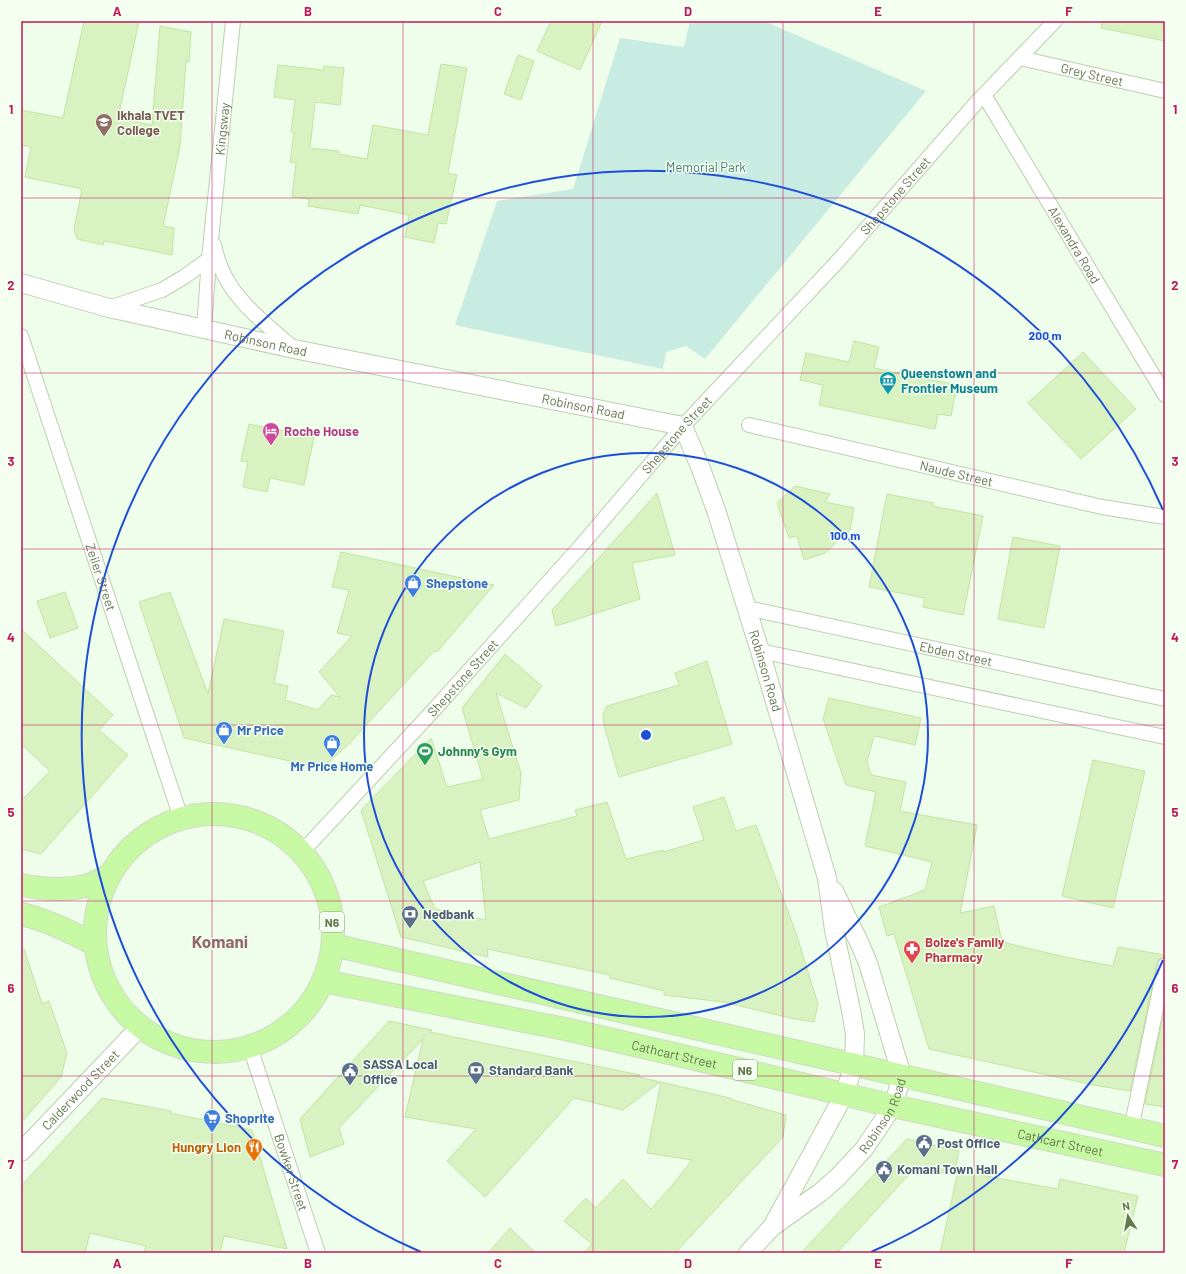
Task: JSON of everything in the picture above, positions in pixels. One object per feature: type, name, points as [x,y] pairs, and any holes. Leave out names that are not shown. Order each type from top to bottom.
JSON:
[{"type":"highway","name":"N6","points":[[214,814],[246,818],[276,831],[302,852],[321,879],[332,911],[333,944],[330,963],[323,982],[294,1022],[250,1047],[212,1052],[174,1046],[140,1027],[118,1004],[102,976],[94,944],[96,909],[108,876],[127,851],[152,831],[181,818],[214,814]]},
{"type":"highway","points":[[21,885],[34,888],[84,886],[108,876]]},
{"type":"highway","points":[[21,914],[34,917],[60,927],[94,944]]},
{"type":"highway","name":"N6","points":[[333,944],[1165,1136]]},
{"type":"highway","name":"Cathcart Street","points":[[323,982],[565,1029],[844,1095],[1165,1165]]},
{"type":"street","name":"Kingsway","points":[[204,329],[211,237],[233,21]]},
{"type":"street","name":"Shepstone Street","points":[[302,852],[431,713],[579,548],[683,426],[838,261],[984,95],[1055,21]]},
{"type":"street","name":"Grey Street","points":[[1020,58],[1165,91]]},
{"type":"street","name":"Alexandra Road","points":[[984,95],[1164,391]]},
{"type":"street","name":"Kingsway","points":[[211,237],[219,264],[229,285],[250,309],[294,349]]},
{"type":"street","points":[[109,308],[162,290],[184,277],[209,259]]},
{"type":"street","name":"Robinson Road","points":[[21,283],[109,308],[294,349],[683,426],[701,468],[716,510],[760,651],[827,878],[834,930],[853,1023],[854,1065],[844,1095],[772,1228]]},
{"type":"street","name":"Zeiler Street","points":[[21,336],[181,818]]},
{"type":"street","name":"Naude Street","points":[[749,425],[1102,507],[1165,517]]},
{"type":"street","name":"Ebden Street","points":[[747,608],[1165,699]]},
{"type":"street","points":[[760,651],[1165,737]]},
{"type":"street","name":"Robinson Road","points":[[748,1253],[772,1228],[821,1192],[838,1177],[864,1149],[893,1106],[902,1076],[868,963],[827,878]]},
{"type":"street","points":[[1131,1129],[1165,965]]},
{"type":"street","name":"Calderwood Street","points":[[21,1152],[140,1027]]},
{"type":"street","name":"Bowker Street","points":[[250,1047],[318,1253]]},
{"type":"green space","name":"Memorial Park","points":[[690,21],[764,21],[926,91],[705,359],[686,346],[666,352],[663,369],[455,325],[497,201],[573,189],[620,38],[684,47]]},
{"type":"building","points":[[84,21],[139,21],[118,118],[152,125],[160,26],[191,32],[189,62],[186,61],[180,146],[163,226],[174,228],[172,255],[104,241],[103,245],[77,239],[74,229],[82,189],[25,177],[31,147],[21,145],[21,110],[63,118]]},
{"type":"building","points":[[551,21],[602,21],[580,70],[537,51]]},
{"type":"building","points":[[1102,21],[1165,21],[1165,41],[1101,28]]},
{"type":"building","points":[[518,55],[534,61],[521,100],[504,94]]},
{"type":"building","points":[[441,64],[467,68],[448,173],[457,175],[446,224],[438,223],[434,243],[405,237],[409,215],[360,205],[358,214],[308,206],[309,199],[292,197],[296,163],[290,162],[294,132],[291,132],[295,100],[274,97],[278,65],[323,70],[324,66],[344,68],[340,105],[315,102],[310,148],[339,151],[339,154],[367,159],[373,125],[428,135]]},
{"type":"building","name":"Queenstown and Frontier Museum","points":[[854,341],[879,347],[874,368],[957,385],[951,416],[938,414],[935,429],[819,405],[823,385],[800,380],[806,353],[849,362]]},
{"type":"building","points":[[1083,352],[1136,409],[1081,459],[1028,403]]},
{"type":"building","points":[[249,424],[314,437],[304,485],[270,478],[267,492],[243,487],[248,462],[241,461]]},
{"type":"building","points":[[795,486],[830,494],[825,502],[854,508],[850,530],[825,553],[804,560],[797,536],[789,538],[777,503]]},
{"type":"building","points":[[657,493],[675,555],[632,563],[640,599],[556,626],[552,610]]},
{"type":"building","points":[[887,494],[934,503],[933,506],[983,516],[963,615],[923,607],[925,598],[869,587]]},
{"type":"building","points":[[1013,537],[1060,546],[1044,628],[998,619]]},
{"type":"building","points":[[341,552],[494,585],[437,652],[434,651],[350,743],[322,768],[184,738],[139,602],[170,592],[208,694],[224,619],[284,631],[274,683],[288,686],[285,700],[318,710],[331,695],[340,697],[319,672],[352,636],[337,633],[349,590],[332,587]]},
{"type":"building","points":[[65,592],[78,628],[50,638],[37,601]]},
{"type":"building","points":[[21,629],[113,715],[99,730],[128,755],[41,854],[21,849],[21,801],[50,771],[21,744]]},
{"type":"building","points":[[505,654],[542,686],[526,708],[496,693],[521,773],[519,800],[480,810],[489,839],[577,816],[575,810],[607,802],[626,859],[663,850],[663,852],[704,840],[693,807],[724,797],[736,831],[756,825],[796,933],[818,1004],[814,1022],[790,1018],[723,1002],[664,995],[664,991],[610,978],[610,975],[487,949],[488,957],[401,937],[361,810],[431,738],[447,787],[483,779],[462,708]],"holes":[[[480,862],[486,920],[435,909],[423,881]]]},
{"type":"building","points":[[707,661],[732,744],[619,777],[604,725],[603,715],[607,706],[679,685],[675,673]]},
{"type":"building","points":[[829,698],[921,718],[915,745],[874,736],[867,762],[871,775],[906,782],[900,811],[977,825],[960,913],[994,906],[1002,942],[1065,957],[1113,966],[1118,947],[1165,955],[1165,957],[1159,959],[1157,963],[1130,1091],[1093,1085],[929,1049],[894,934],[887,936],[879,907],[925,890],[932,862],[865,846],[876,792],[846,785],[823,719]]},
{"type":"building","points":[[1093,760],[1145,771],[1113,908],[1062,896]]},
{"type":"building","points":[[24,949],[42,1004],[49,1001],[67,1053],[61,1077],[21,1123],[21,950]]},
{"type":"building","points":[[1165,1007],[1165,1107],[1145,1104]]},
{"type":"building","points":[[389,1021],[432,1030],[430,1032],[640,1075],[639,1077],[660,1082],[623,1110],[574,1098],[485,1197],[447,1161],[476,1129],[405,1117],[423,1039],[339,1128],[344,1144],[310,1157],[300,1119]]},
{"type":"building","points":[[661,1082],[730,1098],[786,1115],[783,1137],[675,1253],[584,1253],[592,1244],[564,1221],[586,1198],[596,1208],[623,1179],[651,1209],[692,1160],[647,1153]]},
{"type":"building","points":[[102,1098],[171,1111],[170,1113],[252,1130],[287,1249],[224,1236],[220,1253],[144,1253],[146,1246],[90,1233],[85,1253],[21,1253],[21,1186]]},
{"type":"building","points":[[907,1139],[959,1151],[954,1174],[914,1169],[837,1253],[801,1253]]},
{"type":"building","points":[[958,1171],[1058,1189],[1060,1179],[1138,1196],[1124,1253],[940,1253]]},
{"type":"building","points":[[510,1228],[536,1253],[488,1253]]},
{"type":"place","name":"Ikhala TVET College","points":[[104,137]]},
{"type":"place","name":"Queenstown and Frontier Museum","points":[[888,395]]},
{"type":"place","name":"Roche House","points":[[271,446]]},
{"type":"place","name":"Shepstone","points":[[413,598]]},
{"type":"place","name":"Mr Price","points":[[224,745]]},
{"type":"place","name":"Mr Price Home","points":[[332,758]]},
{"type":"place","name":"Johnny’s Gym","points":[[425,766]]},
{"type":"place","name":"Nedbank","points":[[410,929]]},
{"type":"place","name":"Bolze's Family Pharmacy","points":[[912,964]]},
{"type":"place","name":"Standard Bank","points":[[476,1085]]},
{"type":"place","name":"SASSA Local Office","points":[[350,1086]]},
{"type":"place","name":"Shoprite","points":[[212,1133]]},
{"type":"place","name":"Post Office","points":[[924,1158]]},
{"type":"place","name":"Hungry Lion","points":[[254,1162]]},
{"type":"place","name":"Komani Town Hall","points":[[884,1184]]},
{"type":"district","name":"Komani","points":[[220,941]]}]
